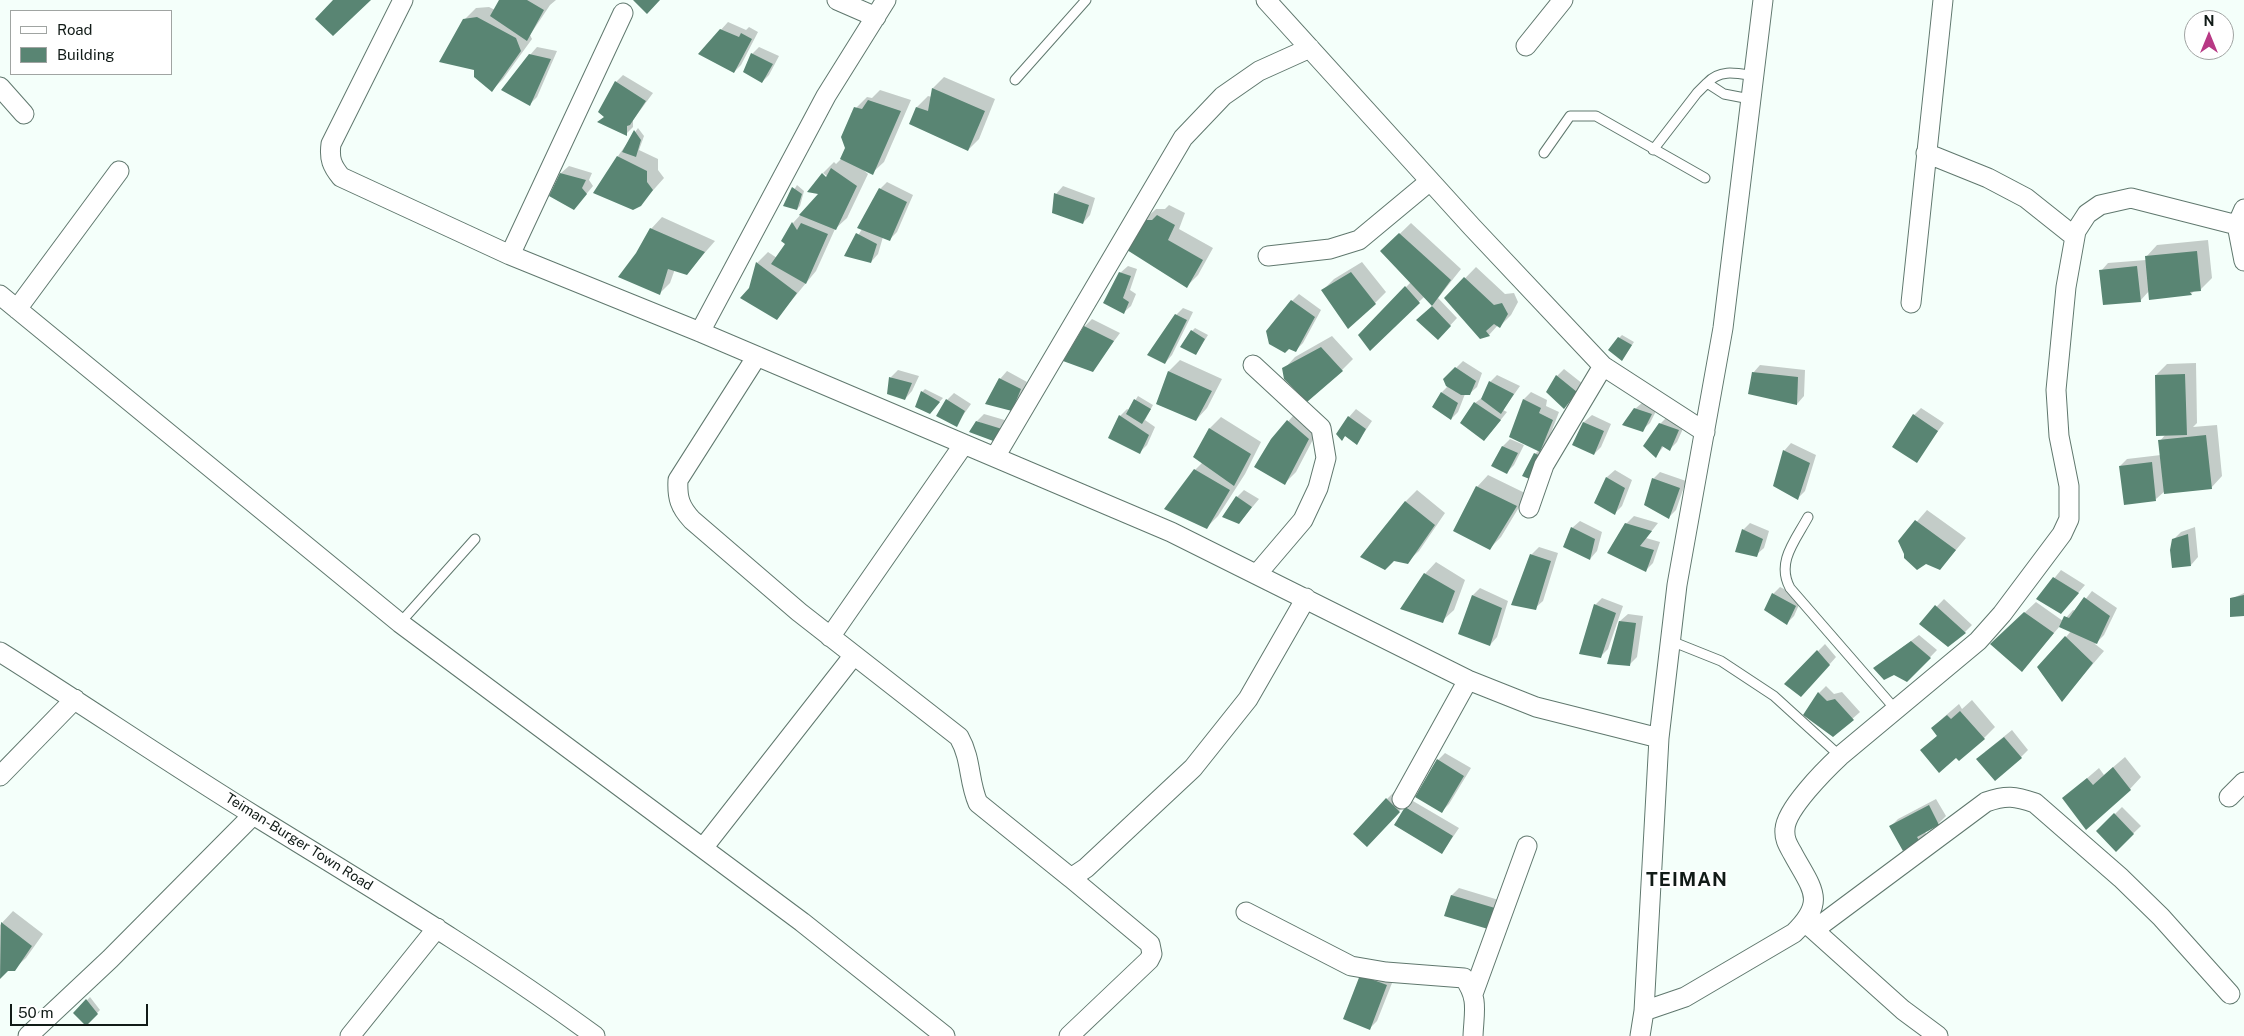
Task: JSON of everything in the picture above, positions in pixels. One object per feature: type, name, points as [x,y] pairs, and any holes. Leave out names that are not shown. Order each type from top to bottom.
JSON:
[{"type":"street","points":[[404,0],[330,144],[329,158],[333,168],[341,177],[510,255],[700,332],[1171,532],[1468,680],[1536,707],[1659,738]]},
{"type":"street","points":[[837,0],[876,17]]},
{"type":"street","points":[[700,332],[826,96],[886,0]]},
{"type":"street","points":[[1266,0],[1430,181],[1603,366],[1705,432]]},
{"type":"street","points":[[1526,46],[1563,0]]},
{"type":"street","points":[[1640,1036],[1644,1011],[1659,738],[1677,585],[1723,328],[1763,0]]},
{"type":"street","points":[[1910,303],[1943,0]]},
{"type":"street","points":[[510,255],[622,13]]},
{"type":"street","points":[[996,457],[1183,138],[1223,96],[1259,71],[1310,48]]},
{"type":"street","points":[[0,87],[24,114]]},
{"type":"street","points":[[1926,153],[1988,178],[2026,198],[2075,237]]},
{"type":"street","points":[[17,309],[119,170]]},
{"type":"street","points":[[1268,256],[1330,249],[1359,240],[1430,181]]},
{"type":"street","points":[[1809,926],[1814,905],[1814,893],[1786,840],[1785,827],[1788,817],[1820,776],[1840,756],[1978,641],[2002,614],[2056,542],[2070,519],[2069,486],[2059,436],[2056,390],[2066,287],[2075,237],[2087,214],[2100,205],[2132,198],[2240,217],[2244,261]]},
{"type":"street","points":[[0,294],[400,623],[802,922],[945,1036]]},
{"type":"street","points":[[757,356],[678,480],[677,492],[680,506],[692,520],[798,612],[959,737],[968,753],[972,790],[978,803],[1150,944],[1152,954],[1149,960],[1068,1036]]},
{"type":"street","points":[[1253,365],[1321,428],[1326,458],[1318,488],[1303,520],[1257,574]]},
{"type":"street","points":[[1529,508],[1544,466],[1603,366]]},
{"type":"street","points":[[830,637],[964,444]]},
{"type":"street","points":[[1070,878],[1086,868],[1193,768],[1248,699],[1306,598]]},
{"type":"street","name":"Teiman-Burger Town Road","points":[[0,652],[253,815],[437,928],[527,986],[595,1036]]},
{"type":"street","points":[[703,848],[854,655]]},
{"type":"street","points":[[1402,799],[1468,680]]},
{"type":"street","points":[[0,776],[75,699]]},
{"type":"street","points":[[2229,797],[2244,782]]},
{"type":"street","points":[[1644,1011],[1685,997],[1809,926],[1986,802],[2003,796],[2019,798],[2035,804],[2121,878],[2161,917],[2230,994]]},
{"type":"street","points":[[28,1036],[110,959],[253,815]]},
{"type":"street","points":[[1474,994],[1527,846]]},
{"type":"street","points":[[1246,912],[1351,966],[1386,972],[1464,978],[1474,994],[1475,1000],[1473,1036]]},
{"type":"street","points":[[1809,926],[1903,1010],[1938,1036]]},
{"type":"street","points":[[350,1036],[437,928]]},
{"type":"lane","points":[[1015,80],[1086,0]]},
{"type":"lane","points":[[1653,150],[1697,93],[1715,75],[1729,72],[1753,76]]},
{"type":"lane","points":[[1707,83],[1724,94],[1750,99]]},
{"type":"lane","points":[[1544,153],[1570,116],[1575,114],[1596,116],[1705,178]]},
{"type":"lane","points":[[1808,517],[1790,549],[1784,565],[1784,577],[1790,588],[1896,711]]},
{"type":"lane","points":[[400,623],[476,539]]},
{"type":"lane","points":[[1671,641],[1721,662],[1774,696],[1840,756]]},
{"type":"building","points":[[333,0],[371,0],[333,36],[315,19]]},
{"type":"building","points":[[499,0],[527,0],[544,10],[527,41],[490,16]]},
{"type":"building","points":[[633,0],[660,0],[647,14]]},
{"type":"building","points":[[477,17],[516,38],[521,51],[492,92],[474,77],[474,70],[439,62],[463,19]]},
{"type":"building","points":[[720,29],[739,37],[741,33],[752,39],[734,73],[698,54]]},
{"type":"building","points":[[751,53],[773,64],[762,83],[743,72]]},
{"type":"building","points":[[529,54],[551,59],[530,106],[501,90]]},
{"type":"building","points":[[615,81],[646,101],[630,125],[627,126],[627,136],[597,122],[604,117],[598,112]]},
{"type":"building","points":[[932,88],[985,111],[968,151],[909,124],[916,107],[928,111]]},
{"type":"building","points":[[868,100],[901,111],[873,175],[840,159],[845,148],[841,137],[854,107],[862,109]]},
{"type":"building","points":[[634,130],[641,140],[636,157],[622,152]]},
{"type":"building","points":[[617,156],[647,171],[647,182],[653,190],[641,206],[633,210],[593,193]]},
{"type":"building","points":[[831,168],[857,186],[836,230],[799,215],[818,194],[807,192],[822,173],[826,177]]},
{"type":"building","points":[[560,173],[586,180],[582,188],[587,194],[574,210],[549,196]]},
{"type":"building","points":[[792,187],[802,194],[797,210],[783,206]]},
{"type":"building","points":[[879,188],[907,202],[890,241],[857,228]]},
{"type":"building","points":[[1054,193],[1089,205],[1083,224],[1052,213]]},
{"type":"building","points":[[1157,215],[1175,225],[1168,240],[1203,260],[1187,288],[1127,250],[1143,220],[1152,220]]},
{"type":"building","points":[[792,222],[797,230],[801,223],[828,234],[806,284],[771,264],[785,244],[781,241]]},
{"type":"building","points":[[650,228],[705,252],[687,275],[668,269],[660,295],[618,277],[636,253]]},
{"type":"building","points":[[856,233],[877,244],[871,263],[844,256]]},
{"type":"building","points":[[1399,233],[1451,280],[1432,306],[1380,251]]},
{"type":"building","points":[[2197,251],[2201,291],[2190,292],[2192,295],[2149,300],[2145,256]]},
{"type":"building","points":[[756,262],[797,293],[777,320],[740,298],[749,288]]},
{"type":"building","points":[[2137,266],[2141,302],[2103,305],[2099,270]]},
{"type":"building","points":[[1119,272],[1131,276],[1123,298],[1129,302],[1124,314],[1103,303]]},
{"type":"building","points":[[1351,272],[1376,304],[1348,329],[1321,290]]},
{"type":"building","points":[[1464,277],[1494,305],[1502,303],[1508,314],[1500,328],[1494,324],[1486,331],[1490,336],[1480,339],[1444,298]]},
{"type":"building","points":[[1405,286],[1420,303],[1370,351],[1358,335]]},
{"type":"building","points":[[1291,300],[1315,317],[1296,352],[1289,349],[1285,353],[1269,344],[1266,331]]},
{"type":"building","points":[[1432,306],[1451,326],[1438,340],[1416,320]]},
{"type":"building","points":[[1175,314],[1187,320],[1165,364],[1147,355]]},
{"type":"building","points":[[1084,326],[1114,341],[1093,372],[1063,361]]},
{"type":"building","points":[[1191,330],[1205,339],[1196,355],[1180,347]]},
{"type":"building","points":[[1618,337],[1632,345],[1622,361],[1608,350]]},
{"type":"building","points":[[1321,347],[1343,371],[1307,402],[1284,379],[1282,368]]},
{"type":"building","points":[[1455,367],[1476,381],[1470,395],[1461,395],[1446,386],[1443,379]]},
{"type":"building","points":[[1168,371],[1212,391],[1196,421],[1156,404]]},
{"type":"building","points":[[1752,372],[1798,377],[1797,405],[1748,394]]},
{"type":"building","points":[[2185,374],[2187,435],[2156,436],[2155,375]]},
{"type":"building","points":[[1556,375],[1577,392],[1564,409],[1546,392]]},
{"type":"building","points":[[889,377],[912,383],[905,400],[887,394]]},
{"type":"building","points":[[999,378],[1021,389],[1012,411],[985,404]]},
{"type":"building","points":[[1489,381],[1514,394],[1501,414],[1481,399]]},
{"type":"building","points":[[921,391],[940,402],[930,414],[915,407]]},
{"type":"building","points":[[1441,392],[1458,403],[1451,420],[1432,407]]},
{"type":"building","points":[[946,399],[965,411],[957,427],[936,416]]},
{"type":"building","points":[[1134,399],[1151,409],[1142,424],[1126,414]]},
{"type":"building","points":[[1523,399],[1541,408],[1539,413],[1553,420],[1540,452],[1509,437]]},
{"type":"building","points":[[1474,402],[1501,420],[1484,441],[1460,423]]},
{"type":"building","points":[[1634,408],[1652,414],[1643,432],[1622,425]]},
{"type":"building","points":[[1913,414],[1938,431],[1917,463],[1892,447]]},
{"type":"building","points":[[1119,415],[1149,435],[1140,454],[1108,438]]},
{"type":"building","points":[[1348,416],[1366,429],[1357,445],[1345,436],[1342,441],[1336,434]]},
{"type":"building","points":[[1287,420],[1309,439],[1285,485],[1254,467],[1271,439]]},
{"type":"building","points":[[976,421],[1002,429],[996,442],[969,432]]},
{"type":"building","points":[[1583,422],[1604,431],[1594,455],[1572,445]]},
{"type":"building","points":[[1659,423],[1679,430],[1670,451],[1662,446],[1656,458],[1643,446]]},
{"type":"building","points":[[1209,428],[1251,454],[1234,486],[1193,457]]},
{"type":"building","points":[[2206,435],[2212,489],[2164,494],[2158,440]]},
{"type":"building","points":[[1502,446],[1518,453],[1507,474],[1491,466]]},
{"type":"building","points":[[1783,450],[1810,463],[1798,500],[1773,486]]},
{"type":"building","points":[[1534,453],[1543,457],[1532,480],[1522,476]]},
{"type":"building","points":[[2152,462],[2156,501],[2124,505],[2119,466]]},
{"type":"building","points":[[1194,469],[1230,490],[1207,529],[1164,509]]},
{"type":"building","points":[[1606,477],[1625,488],[1615,515],[1594,503]]},
{"type":"building","points":[[1652,478],[1680,488],[1669,519],[1644,505]]},
{"type":"building","points":[[1476,486],[1517,506],[1490,550],[1453,531]]},
{"type":"building","points":[[1236,496],[1252,507],[1239,524],[1222,517]]},
{"type":"building","points":[[1405,501],[1435,525],[1408,564],[1394,561],[1385,570],[1360,557]]},
{"type":"building","points":[[1915,520],[1956,550],[1940,570],[1926,564],[1917,570],[1904,558],[1898,541]]},
{"type":"building","points":[[1625,523],[1652,531],[1640,546],[1654,550],[1646,572],[1607,553]]},
{"type":"building","points":[[1571,527],[1595,539],[1590,560],[1563,547]]},
{"type":"building","points":[[1742,529],[1763,539],[1757,557],[1735,552]]},
{"type":"building","points":[[2188,534],[2191,566],[2172,568],[2170,550],[2172,539]]},
{"type":"building","points":[[1530,554],[1551,561],[1536,610],[1511,605]]},
{"type":"building","points":[[1424,573],[1455,591],[1443,623],[1400,609]]},
{"type":"building","points":[[2053,577],[2079,593],[2061,614],[2036,599]]},
{"type":"building","points":[[1772,593],[1796,606],[1787,625],[1764,610]]},
{"type":"building","points":[[1472,595],[1502,608],[1490,646],[1458,634]]},
{"type":"building","points":[[2244,595],[2244,616],[2230,617],[2230,598]]},
{"type":"building","points":[[2084,597],[2110,616],[2097,644],[2059,627],[2064,616],[2069,618]]},
{"type":"building","points":[[1594,604],[1616,613],[1601,658],[1579,654]]},
{"type":"building","points":[[1935,605],[1966,633],[1948,647],[1919,624]]},
{"type":"building","points":[[2024,612],[2054,633],[2022,672],[1990,644]]},
{"type":"building","points":[[1619,621],[1636,623],[1630,666],[1607,664]]},
{"type":"building","points":[[2065,636],[2093,663],[2062,702],[2037,667]]},
{"type":"building","points":[[1911,641],[1931,658],[1907,682],[1894,675],[1884,680],[1873,668]]},
{"type":"building","points":[[1817,650],[1830,665],[1801,697],[1784,684]]},
{"type":"building","points":[[1818,692],[1827,701],[1835,699],[1854,720],[1833,737],[1803,715]]},
{"type":"building","points":[[1960,711],[1985,739],[1959,761],[1956,758],[1939,773],[1920,750],[1937,736],[1931,728],[1947,715],[1951,719]]},
{"type":"building","points":[[2004,737],[2022,758],[1995,781],[1976,759]]},
{"type":"building","points":[[1437,759],[1464,776],[1442,813],[1415,797]]},
{"type":"building","points":[[2113,767],[2131,790],[2086,830],[2062,798],[2087,778],[2093,785]]},
{"type":"building","points":[[1386,798],[1400,812],[1367,847],[1353,834]]},
{"type":"building","points":[[1929,805],[1939,825],[1917,837],[1920,842],[1903,851],[1889,826]]},
{"type":"building","points":[[1405,807],[1453,836],[1442,854],[1394,825]]},
{"type":"building","points":[[2114,813],[2134,834],[2116,852],[2096,831]]},
{"type":"building","points":[[1451,895],[1495,908],[1488,929],[1444,916]]},
{"type":"building","points":[[1,922],[32,946],[15,971],[8,971],[0,979]]},
{"type":"building","points":[[1360,975],[1387,985],[1370,1030],[1343,1019]]},
{"type":"building","points":[[86,999],[98,1014],[86,1026],[73,1013]]},
{"type":"district","name":"TEIMAN","points":[[1687,880]]}]
